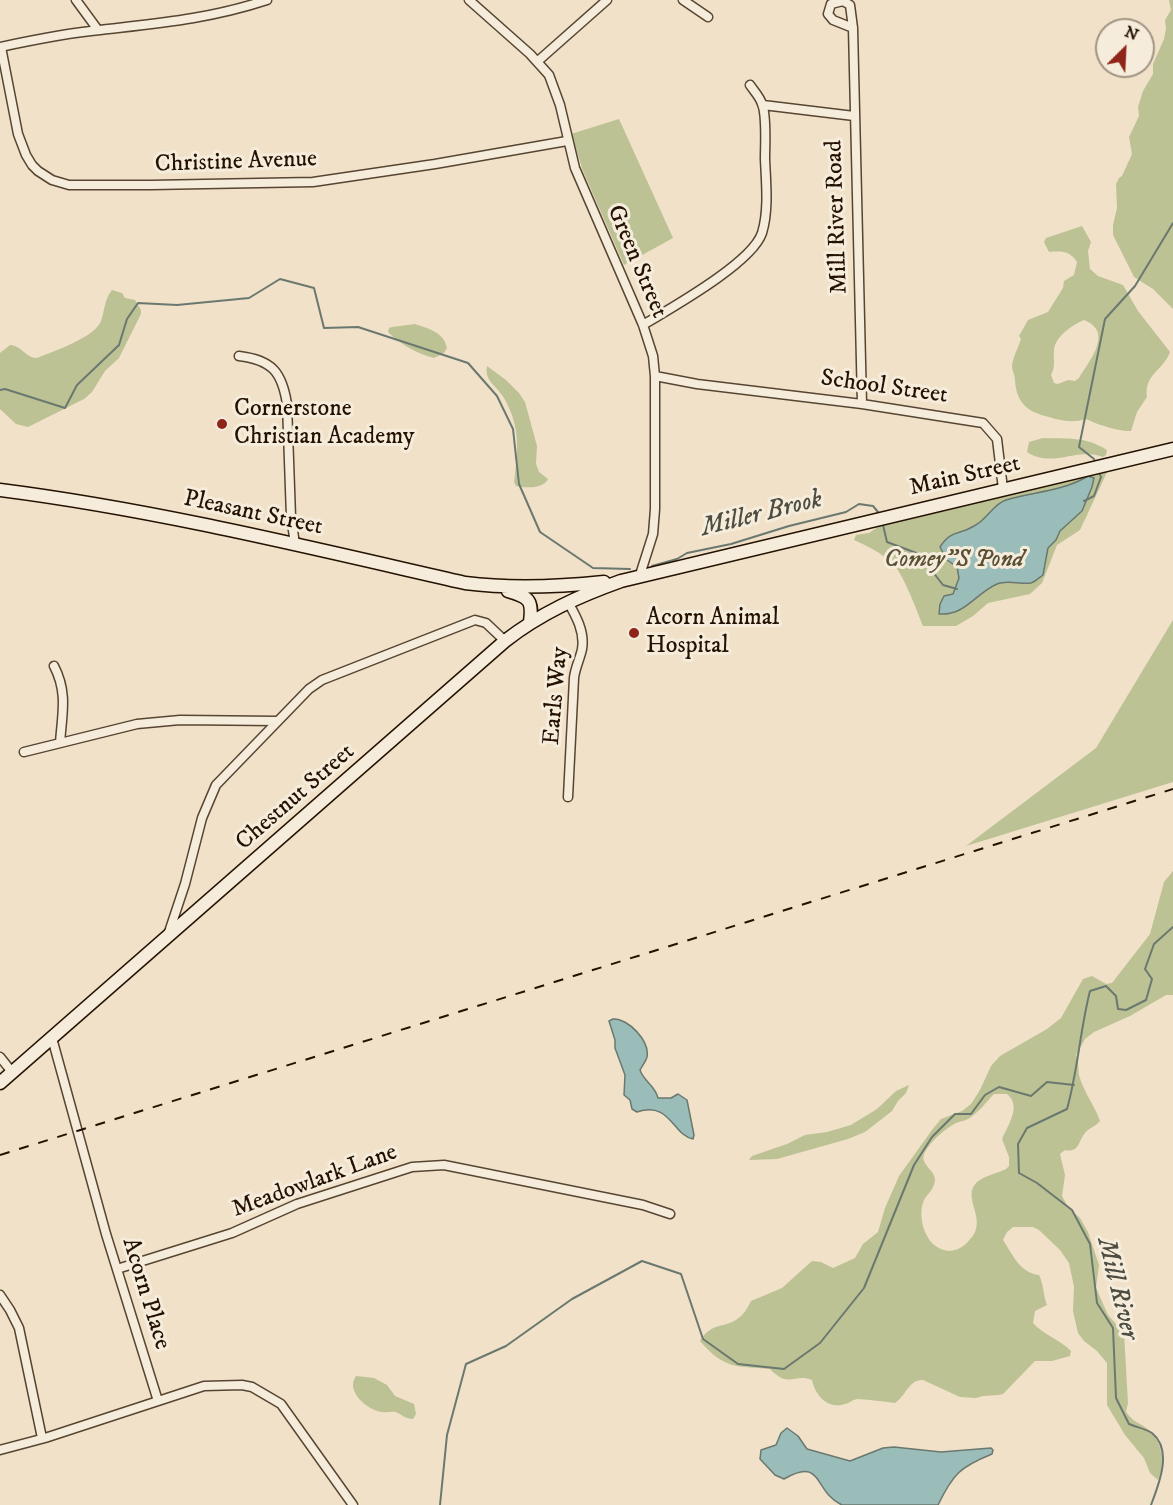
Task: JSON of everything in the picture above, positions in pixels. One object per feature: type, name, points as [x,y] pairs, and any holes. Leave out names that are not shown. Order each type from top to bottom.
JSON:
[{"type":"main road","name":"Main Street","points":[[639,578],[1173,448]]},
{"type":"main road","name":"Pleasant Street","points":[[0,490],[190,521],[465,583],[495,587],[538,588],[621,581]]},
{"type":"main road","name":"Chestnut Street","points":[[0,1083],[505,641],[530,622],[560,606],[621,581],[639,578]]},
{"type":"main road","name":"Pleasant Street","points":[[495,587],[545,604],[560,606]]},
{"type":"main road","points":[[538,588],[549,593],[560,606]]},
{"type":"main road","points":[[521,594],[532,606],[530,622]]},
{"type":"street","points":[[76,0],[98,30]]},
{"type":"street","points":[[0,47],[98,30],[208,17],[267,0]]},
{"type":"street","name":"Green Street","points":[[468,0],[538,61],[549,75],[556,92],[575,168],[643,325],[653,356],[655,376],[653,534],[639,578]]},
{"type":"street","points":[[538,61],[607,0]]},
{"type":"street","points":[[683,0],[708,17]]},
{"type":"street","name":"Mill River Road","points":[[853,28],[862,404]]},
{"type":"street","name":"Christine Avenue","points":[[0,47],[18,134],[26,155],[38,171],[52,180],[69,185],[313,182],[457,161],[567,141]]},
{"type":"street","points":[[643,325],[732,266],[759,240],[765,220],[766,187],[763,105],[750,85]]},
{"type":"street","points":[[763,105],[854,116]]},
{"type":"street","points":[[238,356],[255,358],[274,369],[284,388],[287,404],[291,517],[295,544]]},
{"type":"street","name":"School Street","points":[[655,376],[697,384],[862,404],[983,423],[998,439],[1003,489]]},
{"type":"street","name":"Earls Way","points":[[560,606],[576,616],[582,632],[582,649],[575,667],[574,678],[568,797]]},
{"type":"street","points":[[167,938],[185,884],[202,818],[216,785],[309,689],[322,680],[475,620],[486,622],[505,641]]},
{"type":"street","points":[[54,666],[62,681],[64,691],[60,743]]},
{"type":"street","points":[[24,752],[137,724],[180,720],[277,721]]},
{"type":"street","name":"Acorn Place","points":[[52,1038],[117,1269],[158,1401]]},
{"type":"street","points":[[0,1057],[12,1072]]},
{"type":"street","name":"Meadowlark Lane","points":[[117,1269],[239,1230],[312,1199],[412,1167],[426,1165],[444,1166],[632,1203],[670,1214]]},
{"type":"street","points":[[0,1295],[19,1328],[42,1438]]},
{"type":"street","points":[[0,1450],[204,1386],[218,1384],[252,1387],[280,1404],[353,1505]]},
{"type":"green space","points":[[1169,0],[1173,0],[1173,309],[1153,289],[1134,277],[1113,235],[1117,208],[1116,184],[1132,154],[1129,137],[1139,116],[1138,107],[1143,91],[1151,78],[1155,78],[1155,59],[1164,39],[1165,20],[1171,10]]},
{"type":"green space","points":[[619,119],[673,238],[624,265],[583,171],[571,134]]},
{"type":"green space","points":[[1082,226],[1091,242],[1088,251],[1090,269],[1098,276],[1123,285],[1138,311],[1170,352],[1148,383],[1147,397],[1137,412],[1131,431],[1108,427],[1086,419],[1058,420],[1029,409],[1020,400],[1012,366],[1021,339],[1019,336],[1028,320],[1048,312],[1063,288],[1064,281],[1074,275],[1077,262],[1065,252],[1049,252],[1044,242],[1046,238]],"holes":[[[1084,320],[1093,325],[1099,339],[1097,347],[1079,378],[1075,381],[1054,383],[1051,375],[1057,341],[1069,328]]]},
{"type":"green space","points":[[112,290],[122,293],[125,298],[135,300],[141,310],[119,358],[105,371],[92,392],[84,399],[28,427],[16,424],[0,409],[0,353],[10,345],[37,358],[82,338],[97,327],[101,321],[106,301]]},
{"type":"green space","points":[[415,324],[443,338],[447,348],[444,353],[434,358],[421,354],[404,345],[388,332],[392,327]]},
{"type":"green space","points":[[487,366],[506,380],[525,402],[537,446],[536,464],[539,472],[548,479],[542,485],[525,487],[516,486],[514,482],[517,448],[515,424],[504,398],[487,376]]},
{"type":"green space","points":[[1043,438],[1091,442],[1107,450],[1106,455],[1103,457],[1085,454],[1046,458],[1036,457],[1027,452],[1029,442]]},
{"type":"green space","name":"Comey\"S Pond","points":[[1108,470],[1080,530],[1057,545],[1042,583],[1030,594],[988,603],[973,616],[956,626],[923,626],[909,591],[895,566],[878,552],[854,540],[856,535],[869,533],[878,525]]},
{"type":"green space","points":[[1173,620],[1173,782],[966,846],[1096,748]]},
{"type":"green space","points":[[1173,871],[1173,995],[1166,995],[1130,1016],[1094,1032],[1085,1039],[1076,1055],[1079,1075],[1100,1121],[1085,1133],[1076,1148],[1065,1150],[1060,1154],[1065,1175],[1062,1196],[1088,1232],[1099,1265],[1096,1288],[1108,1315],[1124,1333],[1128,1403],[1126,1412],[1154,1435],[1160,1447],[1162,1468],[1158,1480],[1150,1473],[1144,1458],[1125,1435],[1107,1405],[1107,1363],[1078,1333],[1073,1311],[1074,1287],[1069,1263],[1060,1250],[1033,1227],[1013,1227],[1003,1240],[1022,1267],[1032,1274],[1039,1275],[1041,1279],[1047,1305],[1035,1311],[1033,1323],[1071,1351],[1070,1356],[1052,1361],[1035,1361],[1003,1394],[976,1398],[960,1397],[923,1380],[918,1380],[895,1403],[858,1399],[845,1404],[833,1405],[819,1396],[812,1380],[787,1379],[770,1369],[731,1364],[716,1357],[708,1350],[700,1341],[706,1333],[738,1318],[745,1312],[751,1301],[782,1288],[812,1261],[821,1262],[833,1268],[855,1258],[863,1244],[878,1232],[885,1208],[899,1176],[941,1119],[962,1111],[971,1104],[991,1066],[1000,1056],[1047,1029],[1061,1018],[1083,979],[1092,976],[1106,984],[1112,983],[1150,934],[1164,882]],"holes":[[[994,1094],[1007,1094],[1014,1110],[1002,1139],[1009,1157],[1009,1166],[980,1180],[973,1188],[972,1201],[977,1222],[972,1237],[958,1249],[951,1251],[941,1249],[929,1239],[922,1223],[922,1205],[935,1180],[923,1156],[930,1144],[942,1133],[954,1124],[969,1118]]]},
{"type":"green space","points":[[909,1085],[906,1093],[892,1111],[865,1132],[777,1159],[749,1160],[752,1156],[805,1135],[851,1125],[877,1109],[896,1091]]},
{"type":"green space","points":[[356,1376],[374,1378],[387,1385],[395,1396],[414,1404],[416,1414],[413,1419],[396,1412],[376,1410],[364,1404],[353,1388]]},
{"type":"water","points":[[1088,476],[1094,478],[1082,511],[1060,531],[1056,540],[1048,548],[1043,575],[1031,583],[997,584],[963,608],[948,614],[939,614],[944,596],[953,594],[959,578],[957,567],[947,560],[940,547],[944,541],[979,523],[1001,502],[1059,488]]},
{"type":"water","points":[[613,1019],[625,1022],[642,1038],[647,1057],[640,1070],[658,1098],[671,1098],[678,1094],[687,1100],[693,1139],[680,1132],[670,1120],[657,1111],[637,1112],[632,1109],[630,1100],[624,1095],[625,1075],[615,1048],[609,1021]]},
{"type":"water","points":[[787,1428],[798,1436],[807,1449],[850,1461],[883,1448],[894,1447],[941,1452],[991,1448],[993,1450],[992,1454],[972,1463],[953,1479],[938,1505],[842,1505],[826,1492],[812,1474],[797,1473],[784,1479],[775,1475],[760,1459],[761,1450],[776,1445],[781,1433]]},
{"type":"waterway","name":"Miller Brook","points":[[1096,464],[1094,459],[1079,447],[1105,319],[1135,286],[1173,223]]},
{"type":"waterway","name":"Miller Brook","points":[[0,390],[5,389],[65,408],[77,385],[119,345],[127,319],[138,303],[177,305],[249,298],[280,279],[314,288],[324,328],[358,327],[468,363],[497,396],[513,429],[519,484],[540,532],[593,568],[630,569]]},
{"type":"waterway","name":"Miller Brook","points":[[1084,501],[1094,496],[1101,477],[1099,472]]},
{"type":"waterway","name":"Miller Brook","points":[[652,566],[677,559],[687,553],[731,544],[846,512],[859,504],[873,506],[878,512]]},
{"type":"waterway","name":"Miller Brook","points":[[883,525],[887,542],[919,554],[943,585],[957,589]]},
{"type":"waterway","name":"Mill River","points":[[1151,1505],[1162,1468],[1162,1448],[1152,1433],[1129,1424],[1116,1398],[1113,1328],[1097,1303],[1090,1244],[1072,1210],[1037,1183],[1019,1173],[1018,1144],[1027,1128],[1067,1109],[1090,991],[1106,986],[1116,996],[1118,1009],[1126,1010],[1146,1000],[1152,979],[1145,969],[1154,944],[1173,927]]},
{"type":"waterway","points":[[440,1505],[447,1435],[466,1364],[506,1346],[572,1299],[642,1261],[681,1274],[703,1339],[738,1364],[784,1369],[820,1343],[864,1288],[914,1165],[932,1137],[955,1114],[971,1114],[985,1095],[999,1087],[1031,1096],[1047,1082],[1074,1085]]},
{"type":"railway","points":[[0,1155],[1173,789]]},
{"type":"place","name":"Cornerstone Christian Academy","points":[[222,424]]},
{"type":"place","name":"Acorn Animal Hospital","points":[[634,633]]}]
